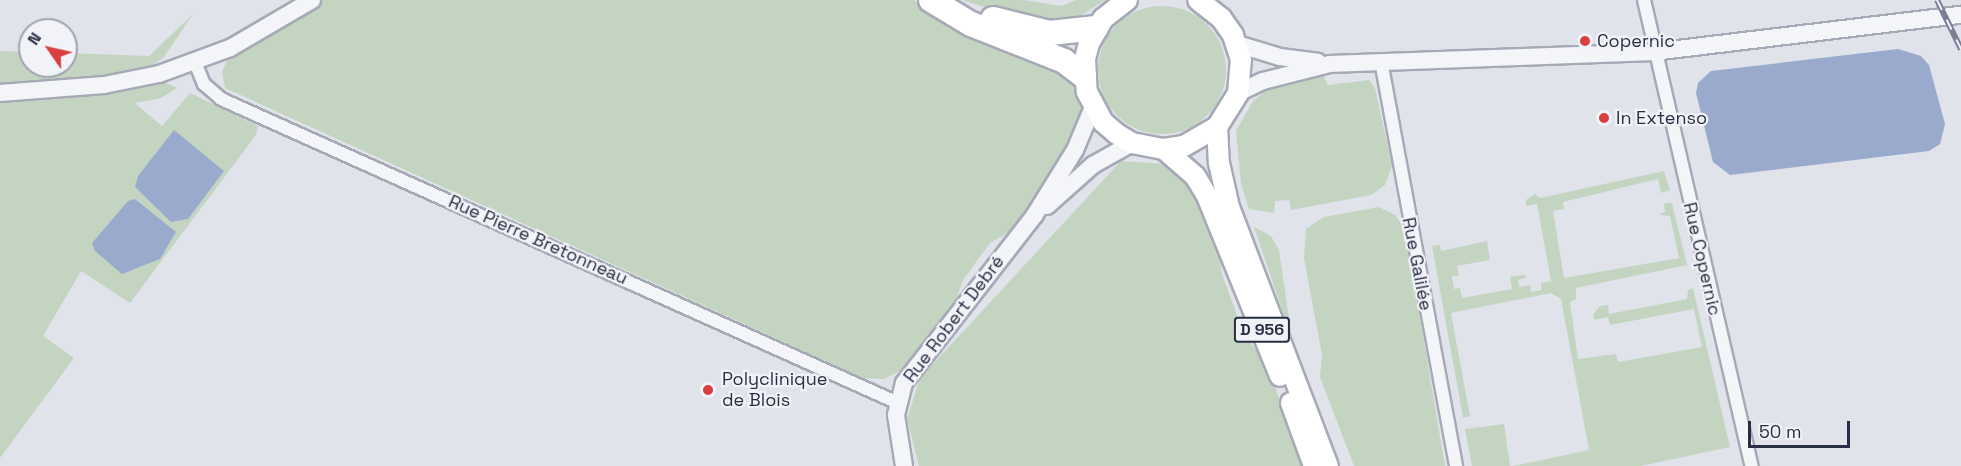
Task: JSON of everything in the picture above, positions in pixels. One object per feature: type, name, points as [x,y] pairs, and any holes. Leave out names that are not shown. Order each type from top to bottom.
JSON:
[{"type":"highway","points":[[933,0],[1042,31],[1096,28]]},
{"type":"highway","points":[[933,0],[971,24],[1064,61],[1084,76]]},
{"type":"main road","points":[[1127,0],[1096,28],[1085,59],[1084,76],[1093,107],[1103,122],[1132,143],[1164,149],[1184,146],[1217,127],[1238,93],[1241,69],[1237,44],[1209,4]]},
{"type":"main road","name":"D 956","points":[[1217,127],[1219,163],[1232,214],[1328,466]]},
{"type":"main road","name":"D 956","points":[[1164,149],[1195,176],[1207,196],[1314,466]]},
{"type":"street","points":[[0,93],[59,91],[138,80],[195,62],[251,37],[312,0]]},
{"type":"street","name":"Rue Copernic","points":[[1644,0],[1653,52],[1752,466]]},
{"type":"street","points":[[1238,93],[1263,81],[1330,64],[1653,52],[1961,15]]},
{"type":"street","points":[[1237,44],[1280,57],[1330,64]]},
{"type":"street","name":"Rue Galilée","points":[[1381,61],[1456,466]]},
{"type":"street","name":"Rue Pierre Bretonneau","points":[[195,62],[204,84],[221,99],[898,402]]},
{"type":"street","points":[[1035,216],[1075,150],[1093,107]]},
{"type":"street","points":[[1035,216],[1093,165],[1132,143]]},
{"type":"street","name":"Rue Robert Debré","points":[[903,466],[897,428],[898,402],[910,373],[1035,216]]},
{"type":"green space","points":[[321,0],[914,0],[964,31],[1062,68],[1075,81],[1081,106],[1079,123],[1073,141],[1055,170],[1008,233],[990,243],[963,280],[957,297],[902,370],[884,379],[863,378],[225,88],[222,72],[228,58]]},
{"type":"green space","points":[[962,0],[1024,0],[1062,6],[1076,0],[1105,0],[1076,19],[1057,24],[1027,21]]},
{"type":"green space","points":[[1162,6],[1187,11],[1207,25],[1221,45],[1226,70],[1221,95],[1207,115],[1187,129],[1162,134],[1137,129],[1117,115],[1103,95],[1098,70],[1103,45],[1117,25],[1137,11]]},
{"type":"green space","points":[[193,14],[164,57],[148,69],[90,81],[0,86],[0,51],[18,52],[18,78],[78,78],[78,53],[149,56]]},
{"type":"green space","points":[[1323,75],[1328,85],[1369,80],[1375,88],[1392,166],[1385,185],[1371,195],[1291,210],[1289,200],[1275,201],[1274,213],[1249,209],[1241,184],[1236,131],[1253,101],[1267,90]]},
{"type":"green space","points":[[162,81],[177,88],[161,98],[135,103],[162,126],[190,93],[258,126],[256,135],[130,303],[81,271],[43,336],[74,358],[0,458],[0,101],[69,97]]},
{"type":"green space","points":[[1121,161],[1167,164],[1189,186],[1215,224],[1222,274],[1243,332],[1268,367],[1303,466],[919,466],[907,419],[920,378]]},
{"type":"green space","points":[[1664,171],[1670,190],[1661,193],[1658,179],[1563,202],[1564,209],[1553,211],[1564,278],[1679,258],[1670,216],[1659,215],[1665,212],[1664,203],[1672,203],[1687,265],[1576,288],[1576,299],[1570,302],[1578,359],[1616,354],[1618,362],[1702,347],[1694,309],[1610,325],[1608,317],[1594,320],[1593,315],[1600,306],[1608,305],[1609,314],[1687,299],[1688,290],[1693,288],[1730,447],[1641,466],[1513,466],[1589,450],[1561,299],[1551,293],[1451,313],[1470,416],[1463,418],[1432,246],[1440,245],[1441,251],[1487,241],[1490,260],[1457,266],[1459,276],[1452,276],[1454,289],[1460,288],[1462,298],[1512,289],[1510,277],[1524,275],[1527,277],[1518,280],[1519,287],[1530,285],[1531,292],[1541,290],[1541,283],[1551,281],[1537,204],[1526,206],[1526,200],[1535,194],[1540,198]]},
{"type":"green space","points":[[1379,207],[1395,215],[1405,228],[1445,466],[1354,466],[1320,377],[1322,355],[1304,258],[1306,229],[1324,217]]},
{"type":"green space","points":[[1254,227],[1271,236],[1279,250],[1292,339]]},
{"type":"green space","points":[[1504,424],[1510,466],[1472,466],[1465,429]]},
{"type":"water","points":[[1898,49],[1921,56],[1929,65],[1945,124],[1940,144],[1929,151],[1730,175],[1713,162],[1696,93],[1698,83],[1711,71]]},
{"type":"water","points":[[174,130],[224,171],[188,219],[171,222],[135,187],[138,176]]},
{"type":"water","points":[[135,199],[176,232],[160,259],[122,274],[95,251],[92,243],[128,201]]},
{"type":"railway","points":[[1937,0],[1961,49]]},
{"type":"place","name":"Copernic","points":[[1585,41]]},
{"type":"place","name":"In Extenso","points":[[1604,118]]},
{"type":"place","name":"Polyclinique de Blois","points":[[708,390]]}]
